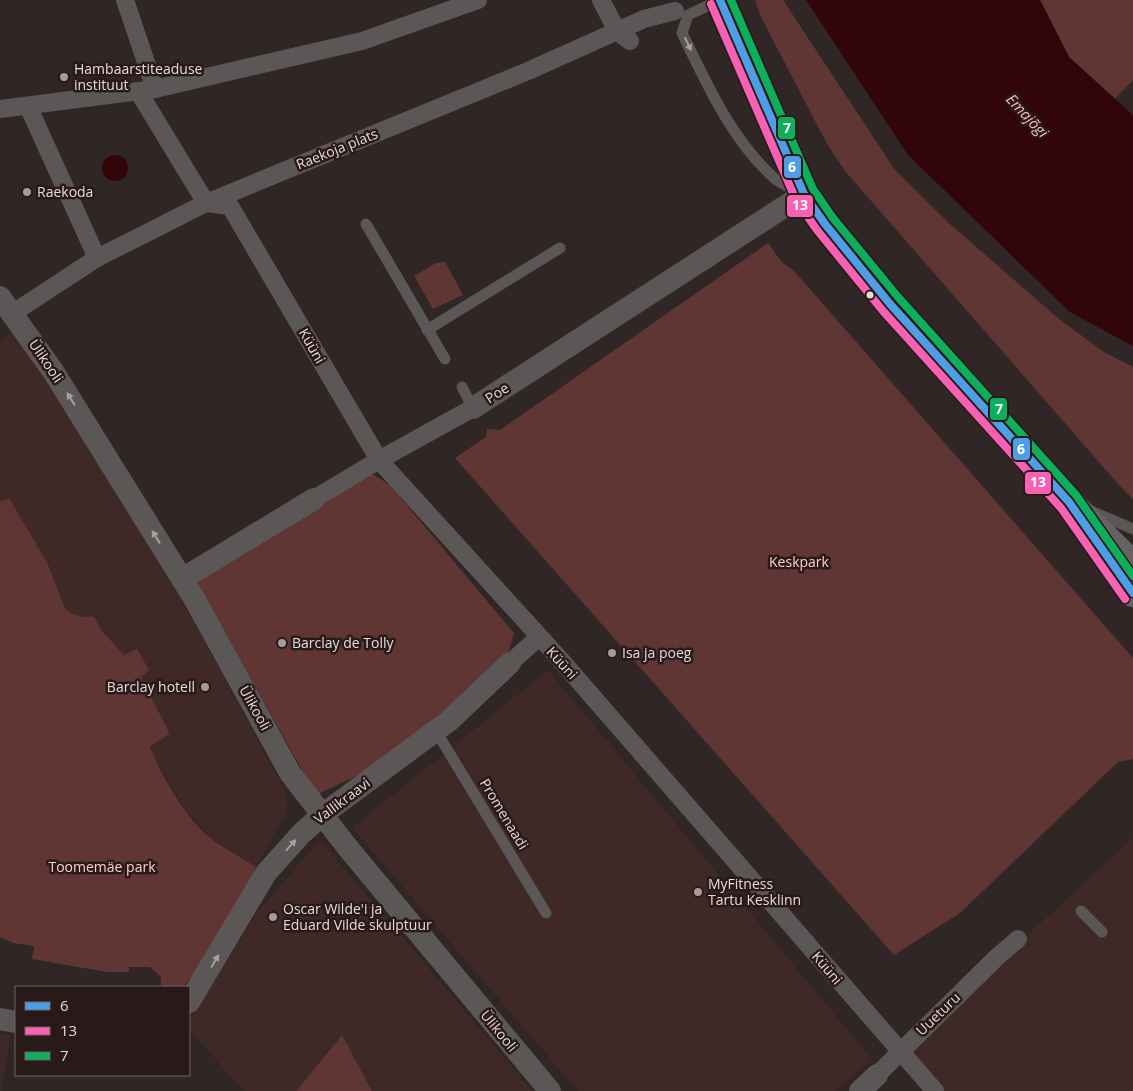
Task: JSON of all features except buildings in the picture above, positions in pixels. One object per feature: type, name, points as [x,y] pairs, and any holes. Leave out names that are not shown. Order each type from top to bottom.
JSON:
[{"type":"main road","points":[[720,0],[804,194],[824,224],[890,304],[1069,502],[1133,564]]},
{"type":"main road","points":[[1069,502],[1133,593]]},
{"type":"street","points":[[125,0],[146,90],[206,203]]},
{"type":"street","points":[[0,109],[146,90],[362,41],[478,0]]},
{"type":"street","points":[[601,0],[623,36]]},
{"type":"street","name":"Raekoja plats","points":[[6,305],[206,203],[528,71],[623,36],[644,19],[675,11]]},
{"type":"street","points":[[28,106],[97,258]]},
{"type":"street","name":"Poe","points":[[182,579],[379,460],[473,408],[804,194]]},
{"type":"street","name":"Küüni","points":[[206,203],[230,206],[379,460],[539,637],[736,860],[935,1091]]},
{"type":"street","name":"Ülikooli","points":[[6,305],[53,371],[182,579],[290,773],[550,1091]]},
{"type":"street","name":"Vallikraavi","points":[[190,1000],[266,873],[301,834],[322,814],[436,731],[539,637]]},
{"type":"street","name":"Uueturu","points":[[860,1091],[1018,939]]},
{"type":"street","points":[[0,1019],[15,1022]]},
{"type":"lane","points":[[720,0],[688,15],[682,33],[712,95],[744,146],[775,179],[804,194]]},
{"type":"lane","points":[[366,224],[445,359]]},
{"type":"lane","points":[[428,330],[560,248]]},
{"type":"lane","points":[[462,387],[473,408]]},
{"type":"lane","points":[[1069,502],[1133,529]]},
{"type":"lane","name":"Promenaadi","points":[[436,731],[546,913]]},
{"type":"lane","points":[[1081,911],[1102,932]]},
{"type":"shaded area","points":[[11,332],[43,372],[191,616],[286,793],[288,810],[256,867],[207,835],[183,806],[154,759],[150,746],[170,733],[141,677],[137,650],[124,656],[101,630],[94,616],[79,616],[70,613],[65,608],[47,562],[9,498],[0,502],[0,344]]},
{"type":"shaded area","points":[[548,670],[872,1059],[836,1091],[578,1091],[352,828]]},
{"type":"shaded area","points":[[1133,838],[1133,1091],[935,1091],[901,1051]]},
{"type":"shaded area","points":[[320,840],[533,1091],[373,1091],[341,1035],[296,1091],[244,1091],[190,1031],[190,1021],[258,911]]},
{"type":"shaded area","points":[[0,1034],[11,1035],[1,1091],[0,1091]]},
{"type":"green space","points":[[755,0],[783,0],[895,170],[950,224],[1059,319],[1104,352],[1133,367],[1133,499],[845,171],[827,144],[761,17]]},
{"type":"green space","points":[[1040,0],[1133,0],[1133,80],[1115,99],[1069,57]]},
{"type":"green space","name":"Keskpark","points":[[768,243],[781,261],[795,272],[1133,658],[1133,759],[1118,762],[960,913],[894,955],[455,458],[486,437],[487,429],[500,430]]},
{"type":"green space","points":[[445,262],[463,295],[433,309],[414,276],[436,263]]},
{"type":"green space","points":[[364,469],[390,485],[514,633],[509,651],[470,686],[434,725],[390,760],[316,795],[194,577]]},
{"type":"green space","name":"Toomemäe park","points":[[9,498],[47,562],[65,608],[78,616],[94,616],[101,630],[124,655],[137,649],[149,670],[141,677],[170,734],[150,746],[160,768],[183,807],[200,829],[256,867],[241,900],[224,930],[184,986],[161,986],[161,977],[150,967],[129,967],[129,972],[107,972],[32,959],[34,946],[13,943],[0,937],[0,502]]},
{"type":"green space","points":[[342,1035],[372,1091],[296,1091]]},
{"type":"water","name":"Emajõgi","points":[[806,0],[1040,0],[1069,57],[1133,115],[1133,346],[1070,312],[908,155]]},
{"type":"water","points":[[115,155],[124,159],[128,168],[124,177],[115,181],[106,177],[102,168],[106,159]]},
{"type":"transit line","name":"6","points":[[720,0],[804,194],[825,224],[890,304],[1069,502],[1133,593]]},
{"type":"transit line","name":"7","points":[[731,0],[813,189],[833,218],[898,297],[1076,495],[1133,576]]},
{"type":"transit line","name":"13","points":[[711,4],[796,200],[817,230],[883,311],[1061,508],[1125,599]]},
{"type":"place","name":"Hambaarstiteaduse instituut","points":[[64,77]]},
{"type":"place","name":"Raekoda","points":[[27,192]]},
{"type":"place","name":"Barclay de Tolly","points":[[282,643]]},
{"type":"place","name":"Isa ja poeg","points":[[612,653]]},
{"type":"place","name":"Barclay hotell","points":[[205,687]]},
{"type":"place","name":"MyFitness Tartu Kesklinn","points":[[698,892]]},
{"type":"place","name":"Oscar Wilde'i ja Eduard Vilde skulptuur","points":[[273,917]]}]
